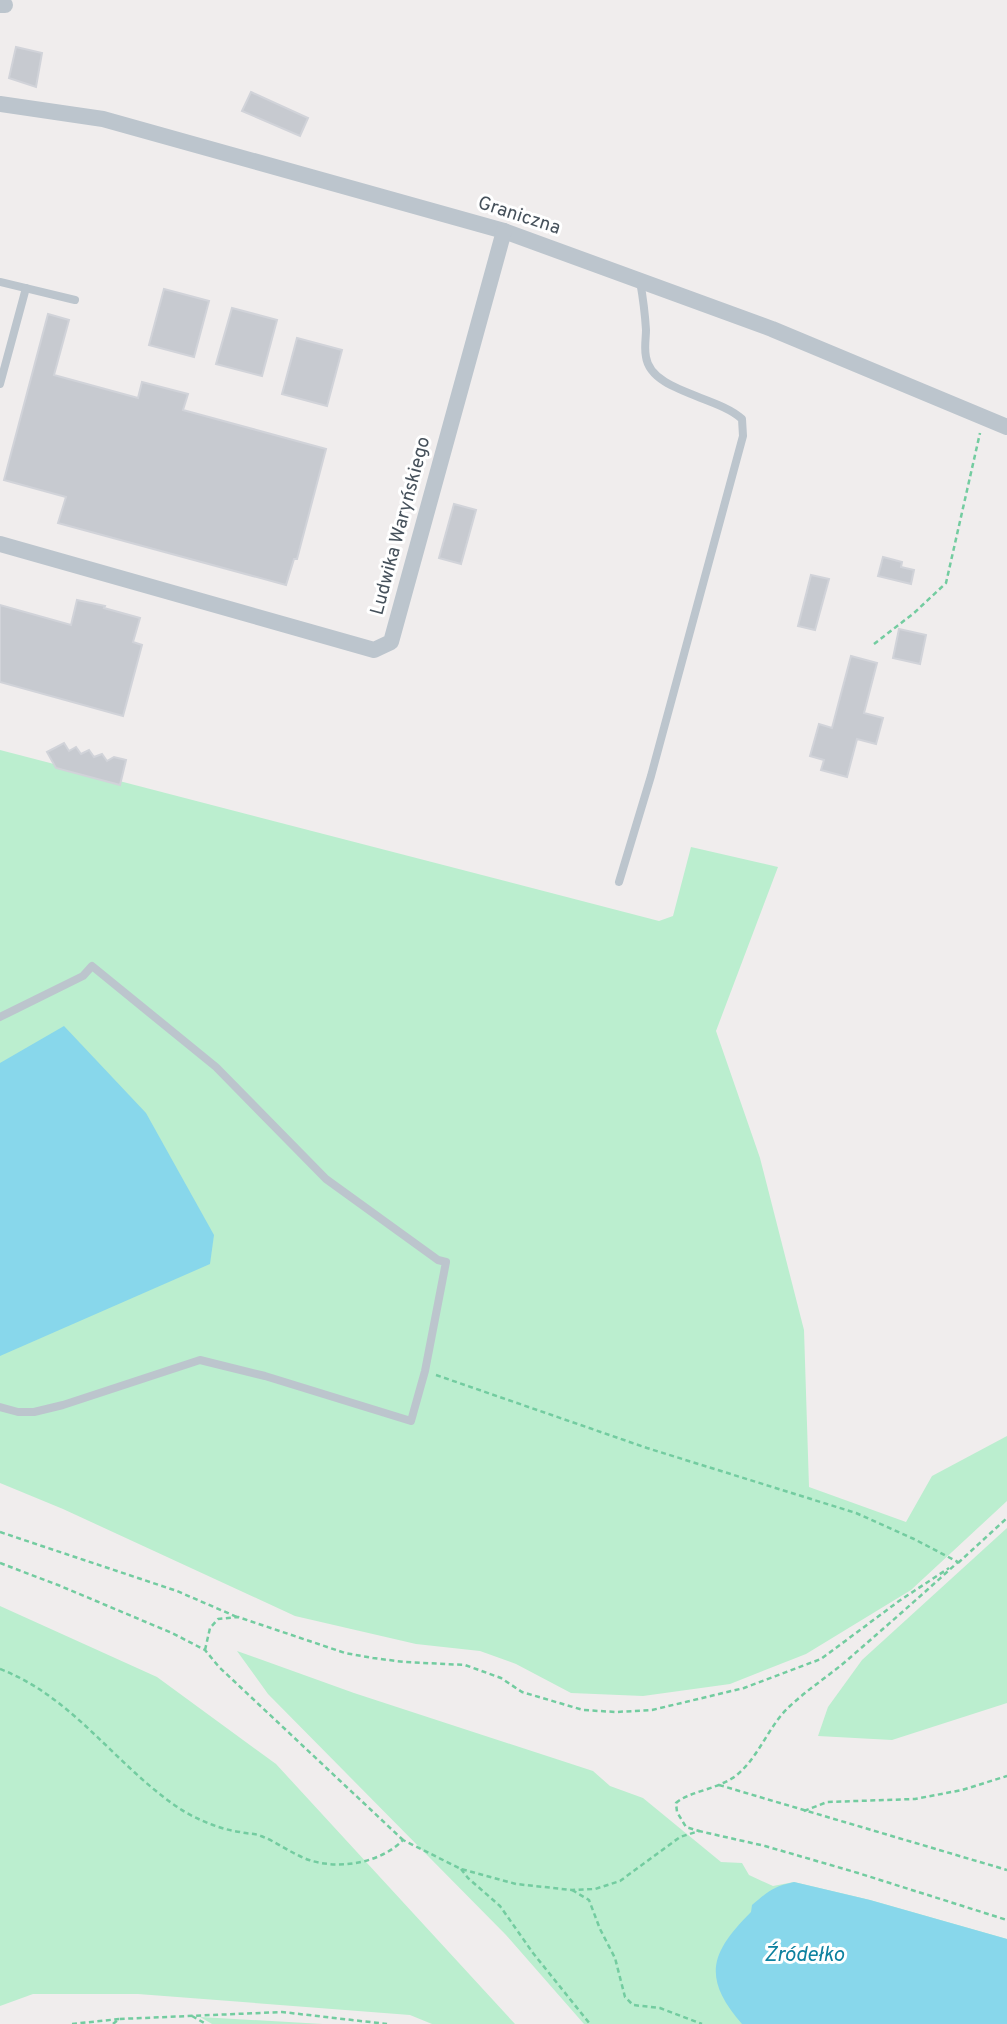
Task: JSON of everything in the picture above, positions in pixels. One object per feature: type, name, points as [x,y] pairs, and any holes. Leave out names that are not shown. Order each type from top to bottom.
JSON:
[{"type":"street","name":"Graniczna","points":[[0,104],[103,120],[504,231],[772,330],[1007,427]]},
{"type":"street","name":"Ludwika Waryńskiego","points":[[0,544],[374,650],[391,642],[504,231]]},
{"type":"lane","points":[[619,882],[651,776],[743,436],[742,419],[732,410],[668,385],[651,370],[646,358],[645,313],[640,281]]},
{"type":"lane","points":[[0,282],[75,300]]},
{"type":"lane","points":[[0,384],[26,288]]},
{"type":"lane","points":[[0,1017],[83,975],[92,967],[216,1067],[326,1179],[438,1260],[446,1262],[425,1371],[411,1421],[265,1376],[200,1360],[34,1412],[18,1412],[0,1407]]},
{"type":"path","points":[[874,644],[914,613],[946,583],[984,418]]},
{"type":"path","points":[[425,1371],[647,1448],[856,1513],[958,1562]]},
{"type":"path","points":[[1007,1518],[898,1617],[788,1708],[769,1733],[761,1749],[737,1776],[681,1798],[676,1803],[677,1812],[686,1827],[765,1846],[1007,1920]]},
{"type":"path","points":[[0,1532],[177,1591],[238,1617],[345,1653],[404,1662],[465,1665],[501,1678],[522,1692],[583,1710],[616,1712],[652,1710],[744,1688],[821,1658],[958,1562]]},
{"type":"path","points":[[0,1563],[172,1633],[205,1650],[219,1667],[403,1840],[461,1869],[516,1885],[572,1890],[595,1889],[620,1881],[680,1837],[699,1831]]},
{"type":"path","points":[[205,1650],[210,1628],[218,1619],[238,1617]]},
{"type":"path","points":[[0,1670],[23,1678],[52,1696],[162,1796],[210,1825],[259,1835],[309,1860],[335,1865],[376,1859],[393,1851],[403,1840]]},
{"type":"path","points":[[804,1811],[827,1802],[915,1799],[962,1790],[1007,1776]]},
{"type":"path","points":[[719,1785],[1007,1870]]},
{"type":"path","points":[[461,1869],[500,1906],[533,1953],[590,2024]]},
{"type":"path","points":[[572,1890],[589,1900],[615,1958],[625,1997],[633,2005],[660,2008],[702,2024]]},
{"type":"path","points":[[72,2024],[119,2019],[282,2012],[387,2024]]},
{"type":"path","points":[[189,2015],[206,2024]]},
{"type":"path","points":[[113,2024],[119,2019]]},
{"type":"green space","points":[[0,750],[659,921],[673,916],[691,847],[778,867],[716,1031],[760,1158],[804,1330],[809,1487],[906,1522],[932,1476],[1007,1436],[1007,1501],[911,1590],[806,1654],[730,1684],[643,1696],[571,1693],[516,1664],[480,1651],[416,1644],[295,1616],[63,1509],[0,1483]]},
{"type":"green space","points":[[1007,1528],[1007,1703],[892,1740],[818,1736],[828,1707],[862,1660]]},
{"type":"green space","points":[[0,1606],[157,1677],[276,1764],[515,2024],[432,2024],[410,2015],[138,1994],[33,1994],[0,2006]]},
{"type":"green space","points":[[237,1651],[354,1693],[593,1771],[610,1786],[643,1798],[721,1862],[742,1863],[749,1875],[773,1886],[794,1882],[870,1900],[1007,1939],[1007,2024],[584,2024],[506,1935],[268,1694]]},
{"type":"green space","points":[[200,2017],[323,2024],[212,2024]]},
{"type":"water","points":[[64,1026],[146,1113],[214,1235],[210,1264],[0,1356],[0,1063]]},
{"type":"water","name":"Źródełko","points":[[794,1882],[870,1900],[1007,1939],[1007,2024],[742,2024],[729,2008],[716,1979],[720,1953],[727,1940],[751,1912],[752,1905],[771,1890]]},
{"type":"building","points":[[16,47],[42,53],[36,87],[9,78]]},
{"type":"building","points":[[251,92],[308,118],[300,136],[242,111]]},
{"type":"building","points":[[164,289],[209,301],[194,357],[149,345]]},
{"type":"building","points":[[232,308],[277,320],[262,376],[216,364]]},
{"type":"building","points":[[48,314],[69,320],[54,375],[138,398],[142,382],[188,394],[183,410],[326,449],[297,559],[294,559],[286,585],[58,523],[66,497],[4,480]]},
{"type":"building","points":[[297,338],[342,350],[327,406],[282,394]]},
{"type":"building","points":[[454,504],[476,510],[461,564],[439,558]]},
{"type":"building","points":[[883,557],[902,562],[901,567],[914,570],[911,584],[878,576]]},
{"type":"building","points":[[811,575],[829,579],[815,630],[798,626]]},
{"type":"building","points":[[77,600],[140,618],[133,642],[142,645],[123,716],[0,682],[0,605],[71,625]]},
{"type":"building","points":[[899,629],[926,635],[920,664],[893,658]]},
{"type":"building","points":[[851,656],[877,663],[864,713],[883,718],[876,744],[857,739],[847,777],[821,770],[824,760],[810,756],[819,724],[832,728]]},
{"type":"building","points":[[64,743],[69,751],[76,747],[81,754],[89,750],[94,757],[102,754],[107,761],[114,757],[126,760],[120,785],[56,768],[47,752]]}]
